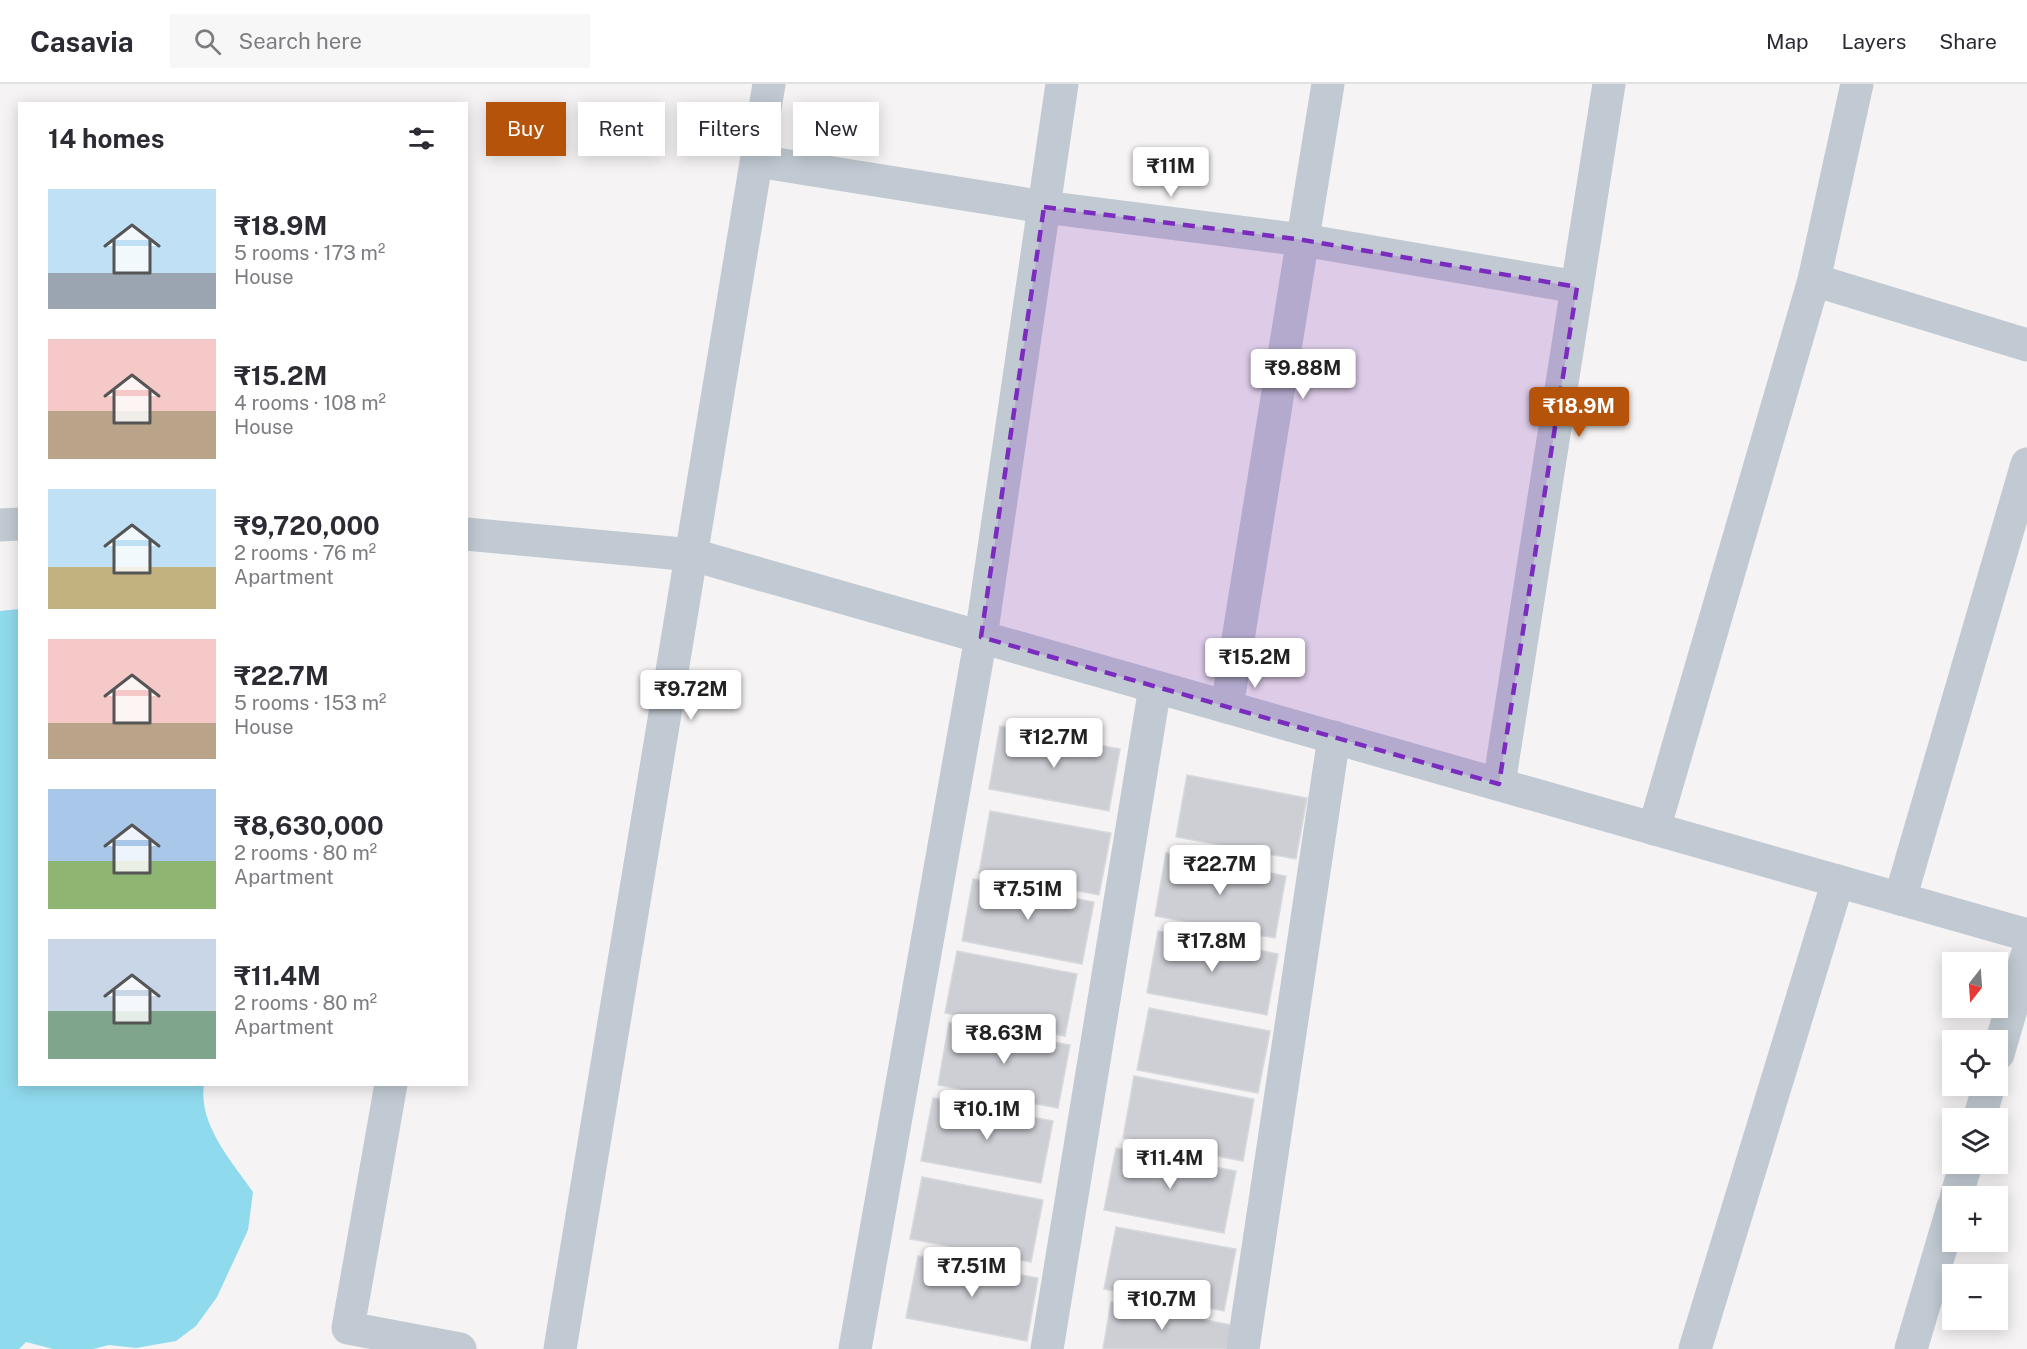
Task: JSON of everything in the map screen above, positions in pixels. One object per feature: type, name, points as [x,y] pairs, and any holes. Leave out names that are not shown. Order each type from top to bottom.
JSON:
[{"type":"street","points":[[560,1349],[769,84]]},
{"type":"street","points":[[855,1349],[981,637],[1062,84]]},
{"type":"street","points":[[1227,707],[1328,84]]},
{"type":"street","points":[[1499,784],[1609,84]]},
{"type":"street","points":[[1654,829],[1814,280],[1857,84]]},
{"type":"street","points":[[757,161],[1044,207],[1303,240],[1577,287]]},
{"type":"street","points":[[1814,280],[2027,345]]},
{"type":"street","points":[[1900,899],[2027,464]]},
{"type":"street","points":[[0,525],[18,524]]},
{"type":"street","points":[[468,534],[693,555],[2027,935]]},
{"type":"street","points":[[1047,1349],[1155,687]]},
{"type":"street","points":[[1243,1349],[1334,737]]},
{"type":"street","points":[[1695,1349],[1838,881]]},
{"type":"street","points":[[2005,1030],[2027,955]]},
{"type":"street","points":[[392,1086],[348,1328],[460,1349]]},
{"type":"street","points":[[1911,1349],[1942,1244]]},
{"type":"highlighted area","points":[[1044,207],[1303,240],[1577,287],[1499,784],[981,637]]},
{"type":"water","points":[[18,609],[18,1086],[204,1086],[206,1114],[211,1128],[218,1142],[253,1192],[248,1230],[217,1297],[196,1326],[176,1341],[136,1348],[109,1345],[93,1349],[53,1349],[26,1342],[19,1349],[0,1349],[0,611]]},
{"type":"building","points":[[1000,726],[1120,749],[1109,811],[989,789]]},
{"type":"building","points":[[1187,775],[1307,798],[1296,859],[1176,837]]},
{"type":"building","points":[[990,811],[1111,833],[1099,895],[979,873]]},
{"type":"building","points":[[1166,853],[1286,876],[1275,938],[1155,916]]},
{"type":"building","points":[[973,879],[1094,902],[1082,964],[962,941]]},
{"type":"building","points":[[1158,931],[1278,954],[1267,1015],[1147,993]]},
{"type":"building","points":[[957,951],[1077,974],[1065,1036],[945,1013]]},
{"type":"building","points":[[1149,1008],[1270,1031],[1258,1093],[1137,1070]]},
{"type":"building","points":[[949,1023],[1070,1045],[1058,1108],[938,1085]]},
{"type":"building","points":[[1134,1076],[1254,1099],[1243,1161],[1123,1138]]},
{"type":"building","points":[[933,1098],[1053,1121],[1041,1183],[921,1161]]},
{"type":"building","points":[[1116,1148],[1236,1171],[1224,1233],[1104,1210]]},
{"type":"building","points":[[922,1177],[1043,1200],[1031,1262],[910,1239]]},
{"type":"building","points":[[1116,1227],[1236,1249],[1224,1311],[1104,1289]]},
{"type":"building","points":[[918,1256],[1038,1278],[1027,1341],[906,1318]]},
{"type":"building","points":[[1111,1302],[1232,1325],[1227,1349],[1103,1349]]}]
